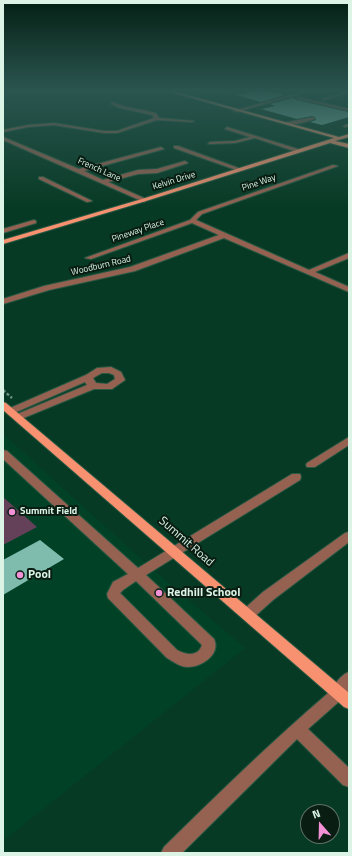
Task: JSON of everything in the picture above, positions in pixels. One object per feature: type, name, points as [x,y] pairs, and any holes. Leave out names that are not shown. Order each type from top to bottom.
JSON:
[{"type":"main road","points":[[295,130],[349,146]]},
{"type":"main road","points":[[310,130],[349,141]]},
{"type":"main road","points":[[313,130],[335,134],[349,134]]},
{"type":"main road","name":"Kelvin Drive","points":[[3,242],[241,170],[349,134]]},
{"type":"main road","name":"Summit Road","points":[[11,411],[248,614],[343,698]]},
{"type":"street","points":[[91,130],[104,132],[117,132],[123,130]]},
{"type":"street","points":[[233,130],[299,151]]},
{"type":"street","points":[[210,143],[235,142],[255,137]]},
{"type":"street","name":"French Lane","points":[[3,138],[144,200]]},
{"type":"street","points":[[176,147],[241,170]]},
{"type":"street","points":[[79,171],[161,149]]},
{"type":"street","points":[[103,182],[138,172],[158,171],[185,163]]},
{"type":"street","name":"Pine Way","points":[[192,221],[200,212],[335,166]]},
{"type":"street","points":[[41,178],[88,200]]},
{"type":"street","points":[[192,221],[349,290]]},
{"type":"street","name":"Pineway Place","points":[[89,258],[192,221]]},
{"type":"street","points":[[3,231],[34,222]]},
{"type":"street","name":"Woodburn Road","points":[[3,302],[46,288],[132,269],[225,235]]},
{"type":"street","points":[[309,272],[349,255]]},
{"type":"street","points":[[11,411],[91,381]]},
{"type":"street","points":[[311,465],[349,440]]},
{"type":"street","points":[[3,453],[137,574],[209,643],[208,650],[202,656],[188,661],[182,660],[172,654],[113,594],[118,586],[137,574],[174,552],[199,538],[296,477]]},
{"type":"street","points":[[248,614],[268,596],[349,536]]},
{"type":"street","points":[[170,853],[297,730],[343,698],[349,678]]},
{"type":"street","points":[[297,730],[349,780]]},
{"type":"shaded area","points":[[3,434],[149,566],[245,648],[3,841]]},
{"type":"shaded area","name":"Summit Field","points":[[3,497],[37,527],[3,545]]},
{"type":"building","name":"Pool","points":[[40,540],[64,559],[3,595],[3,560]]},
{"type":"place","name":"Summit Field","points":[[12,512]]},
{"type":"place","name":"Pool","points":[[20,575]]},
{"type":"place","name":"Redhill School","points":[[159,593]]}]
